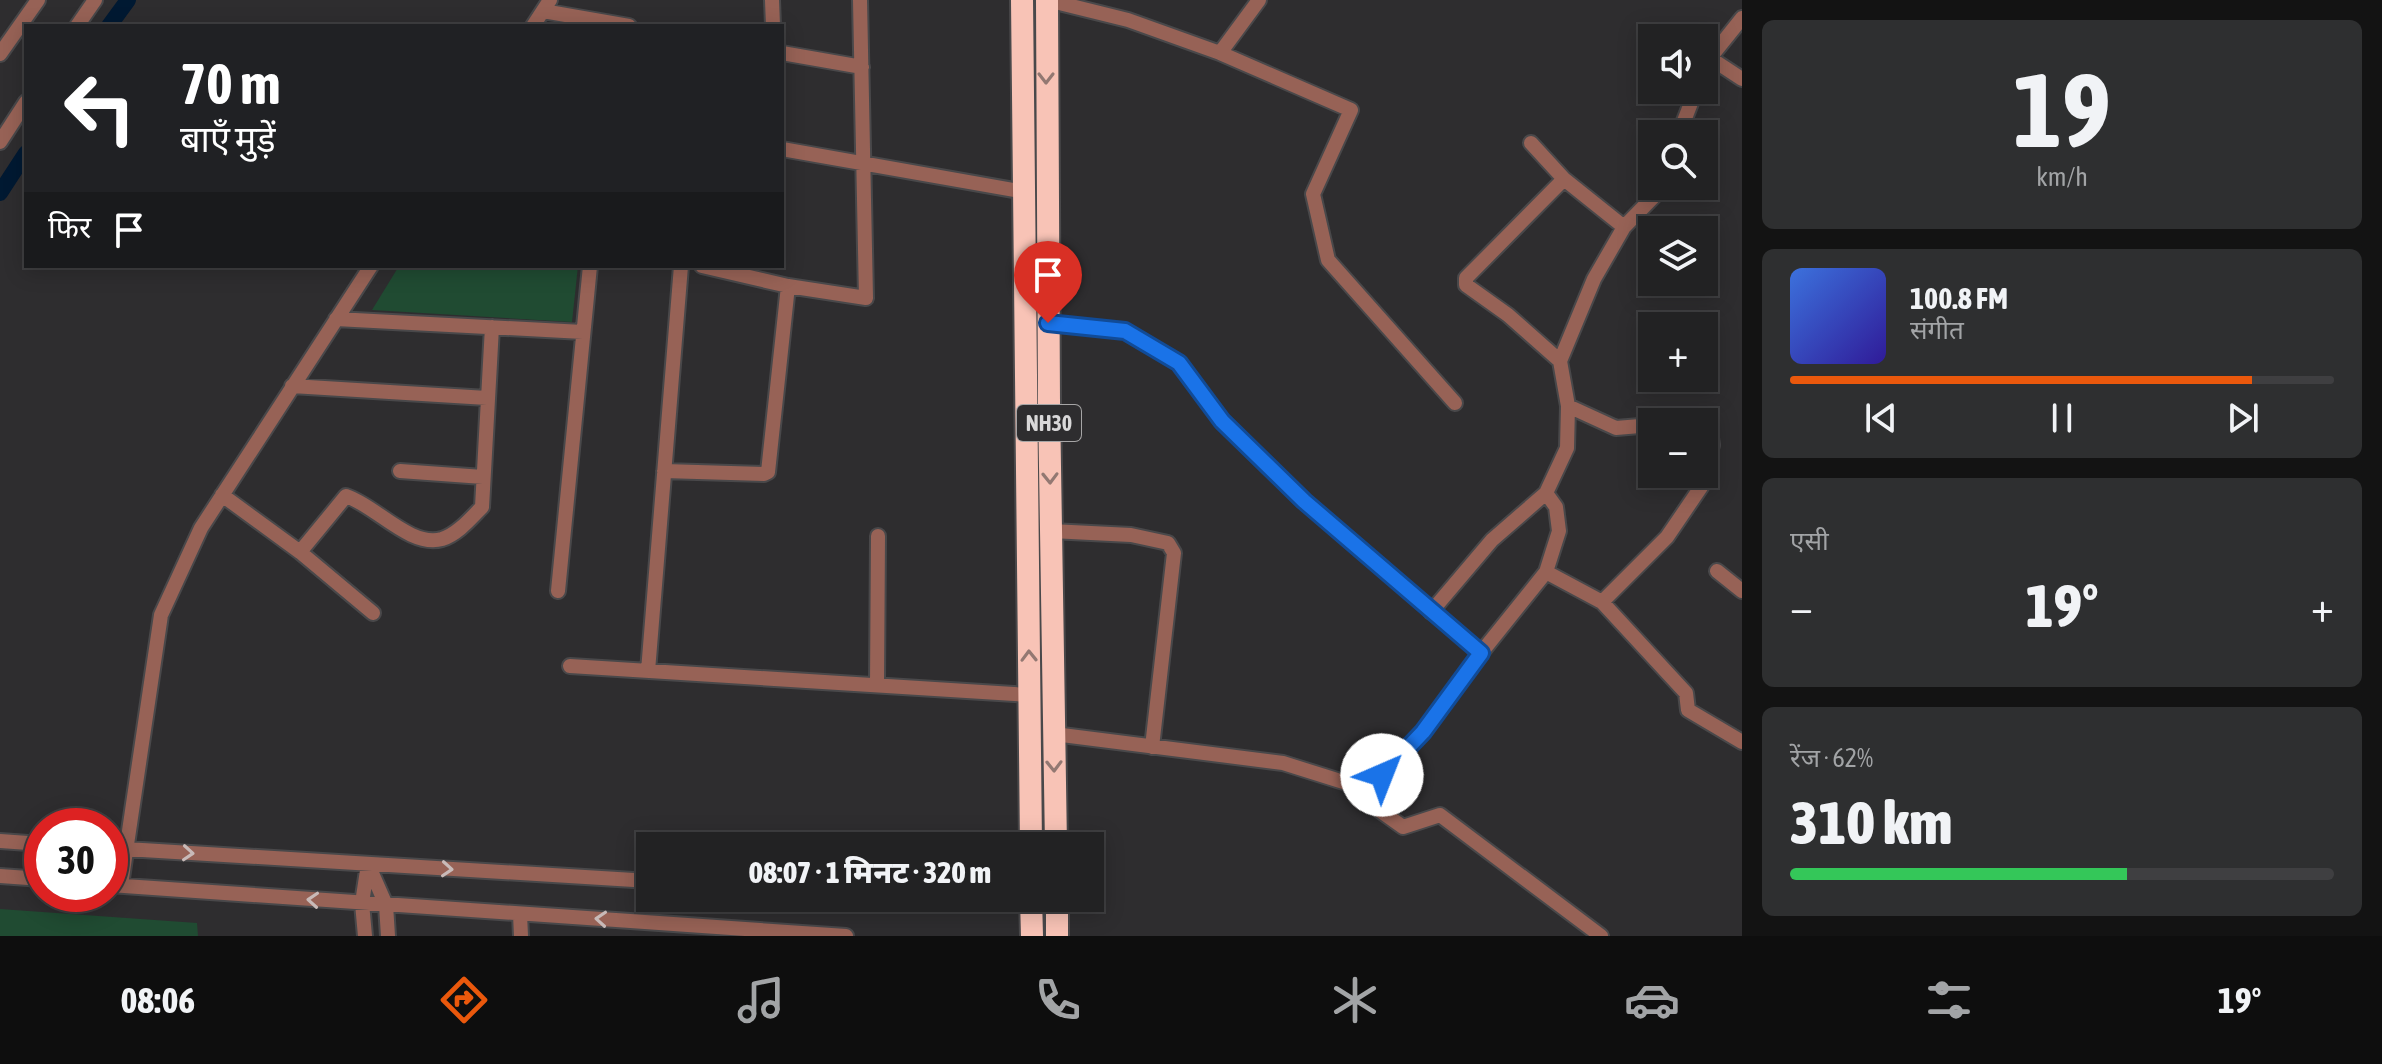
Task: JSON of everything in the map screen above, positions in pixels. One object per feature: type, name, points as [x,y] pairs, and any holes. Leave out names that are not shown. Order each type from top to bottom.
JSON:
[{"type":"highway","name":"NH30","points":[[1022,0],[1031,832]]},
{"type":"highway","name":"NH30","points":[[1047,0],[1056,832]]},
{"type":"highway","points":[[1031,912],[1032,936]]},
{"type":"highway","points":[[1057,912],[1057,936]]},
{"type":"street","points":[[0,54],[38,0]]},
{"type":"street","points":[[78,24],[95,0]]},
{"type":"street","points":[[772,0],[773,24]]},
{"type":"street","points":[[711,268],[788,286],[866,298],[860,0]]},
{"type":"street","points":[[1047,0],[1128,20],[1220,53],[1351,110],[1313,194],[1328,260],[1455,403]]},
{"type":"street","points":[[1220,53],[1259,0]]},
{"type":"street","points":[[534,24],[547,5],[621,24]]},
{"type":"street","points":[[1718,50],[1742,18]]},
{"type":"street","points":[[784,53],[862,67]]},
{"type":"street","points":[[1718,69],[1742,79]]},
{"type":"street","points":[[0,142],[24,105]]},
{"type":"street","points":[[1531,143],[1564,179],[1624,227]]},
{"type":"street","points":[[784,149],[1025,192]]},
{"type":"street","points":[[1560,361],[1508,315],[1466,285],[1466,278],[1564,179]]},
{"type":"street","points":[[1431,612],[1492,540],[1546,493],[1567,448],[1568,406],[1560,361],[1594,279],[1624,227],[1650,200]]},
{"type":"street","points":[[128,836],[161,615],[201,528],[370,268]]},
{"type":"street","points":[[558,591],[590,268]]},
{"type":"street","points":[[648,671],[681,268]]},
{"type":"street","points":[[664,471],[750,475],[768,472],[788,286]]},
{"type":"street","points":[[336,319],[583,332]]},
{"type":"street","points":[[1048,323],[1125,331],[1179,363],[1222,421],[1304,501],[1481,653]]},
{"type":"street","points":[[300,552],[346,496],[415,536],[430,540],[442,539],[454,532],[482,507],[492,327]]},
{"type":"street","points":[[292,386],[487,398]]},
{"type":"street","points":[[1568,406],[1616,428],[1638,426]]},
{"type":"street","points":[[400,471],[483,477]]},
{"type":"street","points":[[1602,602],[1667,537],[1700,488]]},
{"type":"street","points":[[1361,797],[1423,732],[1546,572],[1559,531],[1556,507],[1546,493]]},
{"type":"street","points":[[222,495],[300,552],[373,613]]},
{"type":"street","points":[[1051,531],[1131,535],[1168,543],[1174,553],[1152,747]]},
{"type":"street","points":[[877,684],[878,536]]},
{"type":"street","points":[[1717,571],[1742,591]]},
{"type":"street","points":[[1546,572],[1602,602],[1686,693],[1688,710],[1742,742]]},
{"type":"street","points":[[570,666],[1029,695]]},
{"type":"street","points":[[1054,734],[1283,763],[1353,785],[1361,797],[1403,827],[1440,815],[1601,936]]},
{"type":"street","points":[[0,841],[24,843]]},
{"type":"street","points":[[128,849],[636,880]]},
{"type":"street","points":[[365,936],[362,903],[368,864]]},
{"type":"street","points":[[368,864],[386,905],[388,936]]},
{"type":"street","points":[[0,876],[24,878]]},
{"type":"street","points":[[128,886],[846,936]]},
{"type":"street","points":[[520,914],[521,936]]},
{"type":"green space","points":[[398,268],[578,268],[572,322],[372,310]]},
{"type":"green space","points":[[0,909],[197,923],[198,936],[0,936]]},
{"type":"waterway","points":[[110,24],[128,0]]},
{"type":"waterway","points":[[0,193],[24,156]]},
{"type":"route","points":[[1048,323],[1125,331],[1179,363],[1222,421],[1304,501],[1481,653],[1423,732],[1382,775]]}]
